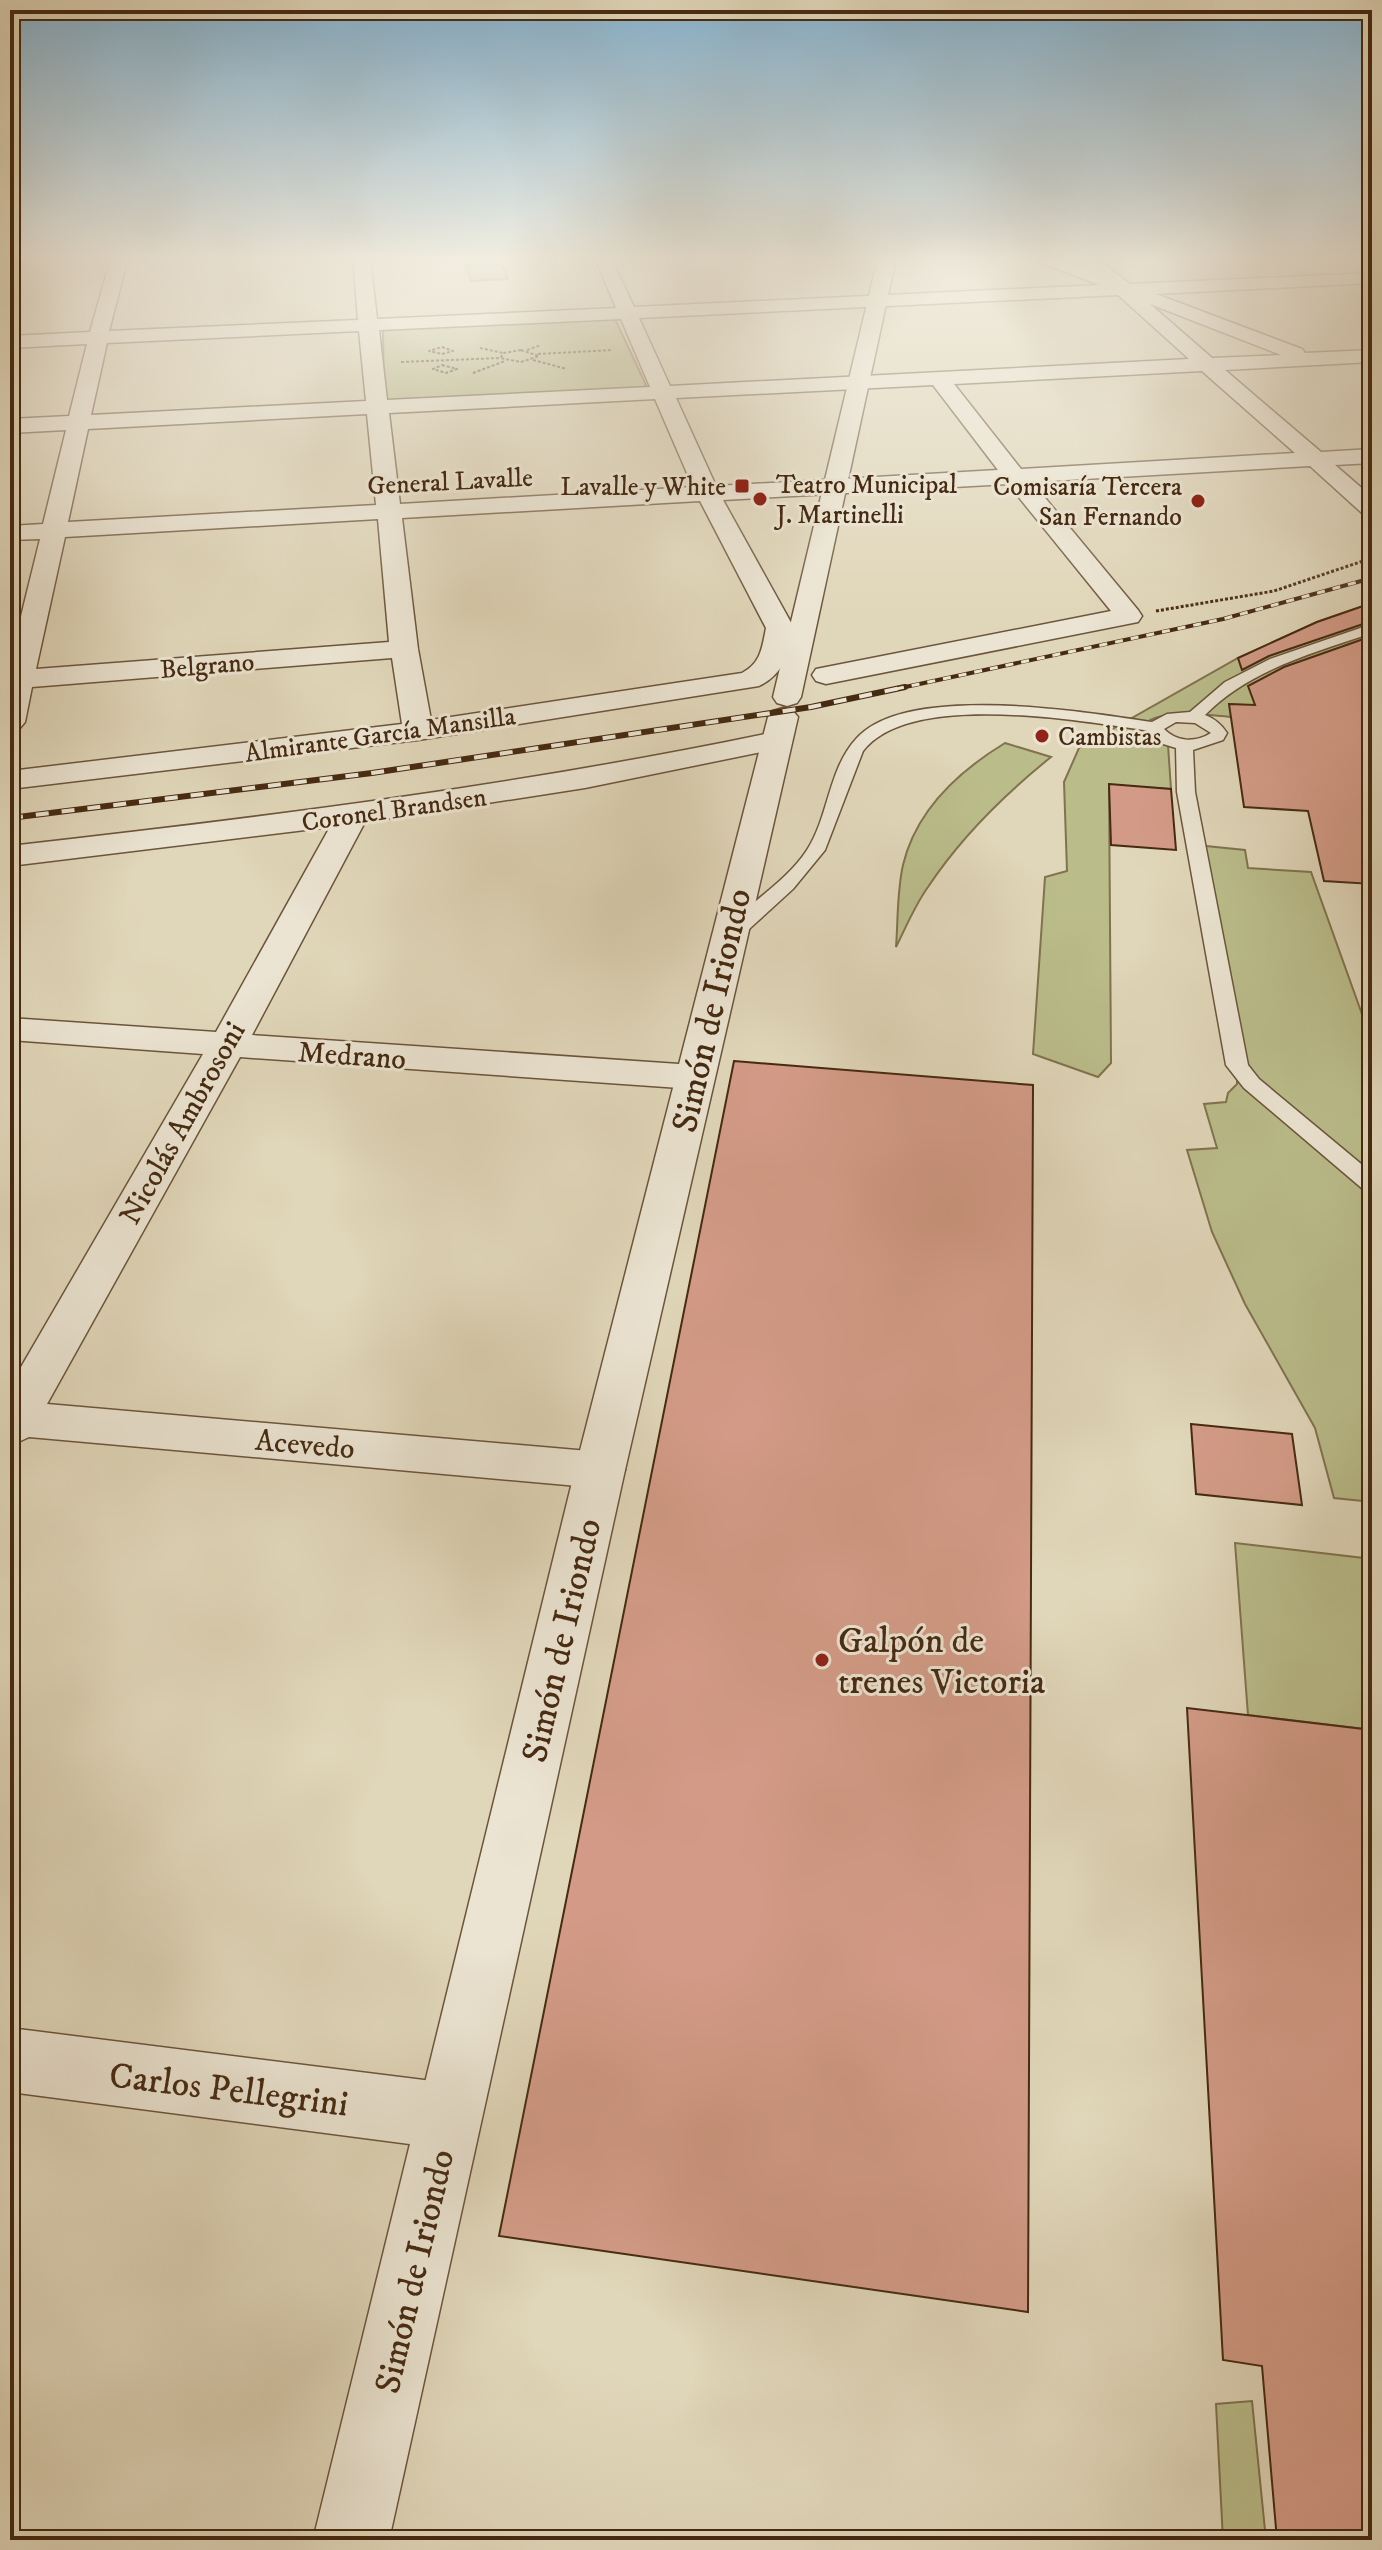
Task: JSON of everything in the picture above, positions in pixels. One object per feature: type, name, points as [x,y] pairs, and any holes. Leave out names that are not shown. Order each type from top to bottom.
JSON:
[{"type":"street","points":[[10,722],[15,680],[89,377]]},
{"type":"street","points":[[373,377],[404,649],[418,731]]},
{"type":"street","points":[[655,377],[708,494],[791,628]]},
{"type":"street","points":[[791,628],[834,488],[858,377]]},
{"type":"street","points":[[10,426],[958,377]]},
{"type":"street","points":[[1221,377],[1372,509]]},
{"type":"street","points":[[826,675],[1129,616],[939,378]]},
{"type":"street","name":"General Lavalle","points":[[10,533],[1372,456]]},
{"type":"street","name":"Almirante García Mansilla","points":[[10,780],[418,731],[749,680],[764,674],[773,663],[791,628]]},
{"type":"street","name":"Simón de Iriondo","points":[[351,2540],[600,1470],[782,718],[791,628]]},
{"type":"street","name":"Belgrano","points":[[15,680],[404,649]]},
{"type":"street","name":"Coronel Brandsen","points":[[10,856],[352,817],[666,766],[782,718]]},
{"type":"street","name":"Nicolás Ambrosoni","points":[[12,1421],[227,1046],[352,817]]},
{"type":"street","name":"Medrano","points":[[10,1029],[694,1077]]},
{"type":"street","name":"Acevedo","points":[[12,1421],[600,1470]]},
{"type":"street","name":"Carlos Pellegrini","points":[[10,2060],[448,2116]]},
{"type":"lane","points":[[1194,717],[1211,698],[1229,685],[1316,647],[1372,628]]},
{"type":"lane","points":[[728,937],[791,879],[818,848],[858,747],[882,726],[917,716],[1007,709],[1155,727],[1166,739],[1184,744],[1205,744],[1219,733],[1211,724],[1194,717],[1164,719],[1155,727]]},
{"type":"lane","points":[[1184,744],[1186,792],[1237,1065],[1244,1079],[1257,1091],[1283,1108],[1372,1185]]},
{"type":"path","points":[[1129,616],[1274,591],[1372,558]]},
{"type":"green space","points":[[384,377],[642,377],[646,385],[642,389],[389,402],[384,399]]},
{"type":"green space","points":[[1372,603],[1372,713],[1230,704],[1231,717],[1180,714],[1150,720],[1147,729],[1153,737],[1168,745],[1171,789],[1109,785],[1111,1063],[1098,1077],[1033,1054],[1045,877],[1067,871],[1064,782],[1079,748],[1238,658],[1317,622]]},
{"type":"green space","points":[[1005,743],[1051,757],[1001,801],[955,851],[923,894],[896,947],[901,875],[909,845],[918,827],[956,779]]},
{"type":"green space","points":[[1196,845],[1245,850],[1248,868],[1311,872],[1372,1042],[1372,1502],[1334,1498],[1315,1428],[1245,1304],[1212,1232],[1187,1150],[1217,1148],[1204,1104],[1226,1102],[1228,1093],[1237,1084],[1237,1065]]},
{"type":"green space","points":[[1235,1543],[1372,1559],[1372,1730],[1248,1715]]},
{"type":"green space","points":[[1252,2401],[1266,2540],[1223,2540],[1216,2404]]},
{"type":"building","points":[[1372,603],[1372,621],[1269,656],[1242,670],[1238,658],[1317,622]]},
{"type":"building","points":[[1372,636],[1372,884],[1324,881],[1308,811],[1244,807],[1229,704],[1255,705],[1248,686],[1284,667]]},
{"type":"building","points":[[1109,784],[1171,789],[1176,850],[1111,845]]},
{"type":"building","name":"Galpón de trenes Victoria","points":[[734,1061],[1033,1085],[1028,2312],[499,2236]]},
{"type":"building","points":[[1191,1424],[1292,1434],[1302,1505],[1196,1494]]},
{"type":"building","points":[[1187,1708],[1372,1730],[1372,2540],[1277,2540],[1262,2366],[1223,2360]]},
{"type":"railway","points":[[896,689],[1223,619],[1372,578]]},
{"type":"railway","points":[[10,818],[372,773],[811,707],[905,687]]},
{"type":"place","name":"Lavalle y White","points":[[742,486]]},
{"type":"place","name":"Teatro Municipal J. Martinelli","points":[[760,499]]},
{"type":"place","name":"Comisaría Tercera San Fernando","points":[[1198,501]]},
{"type":"place","name":"Cambistas","points":[[1042,736]]},
{"type":"place","name":"Galpón de trenes Victoria","points":[[822,1660]]}]
